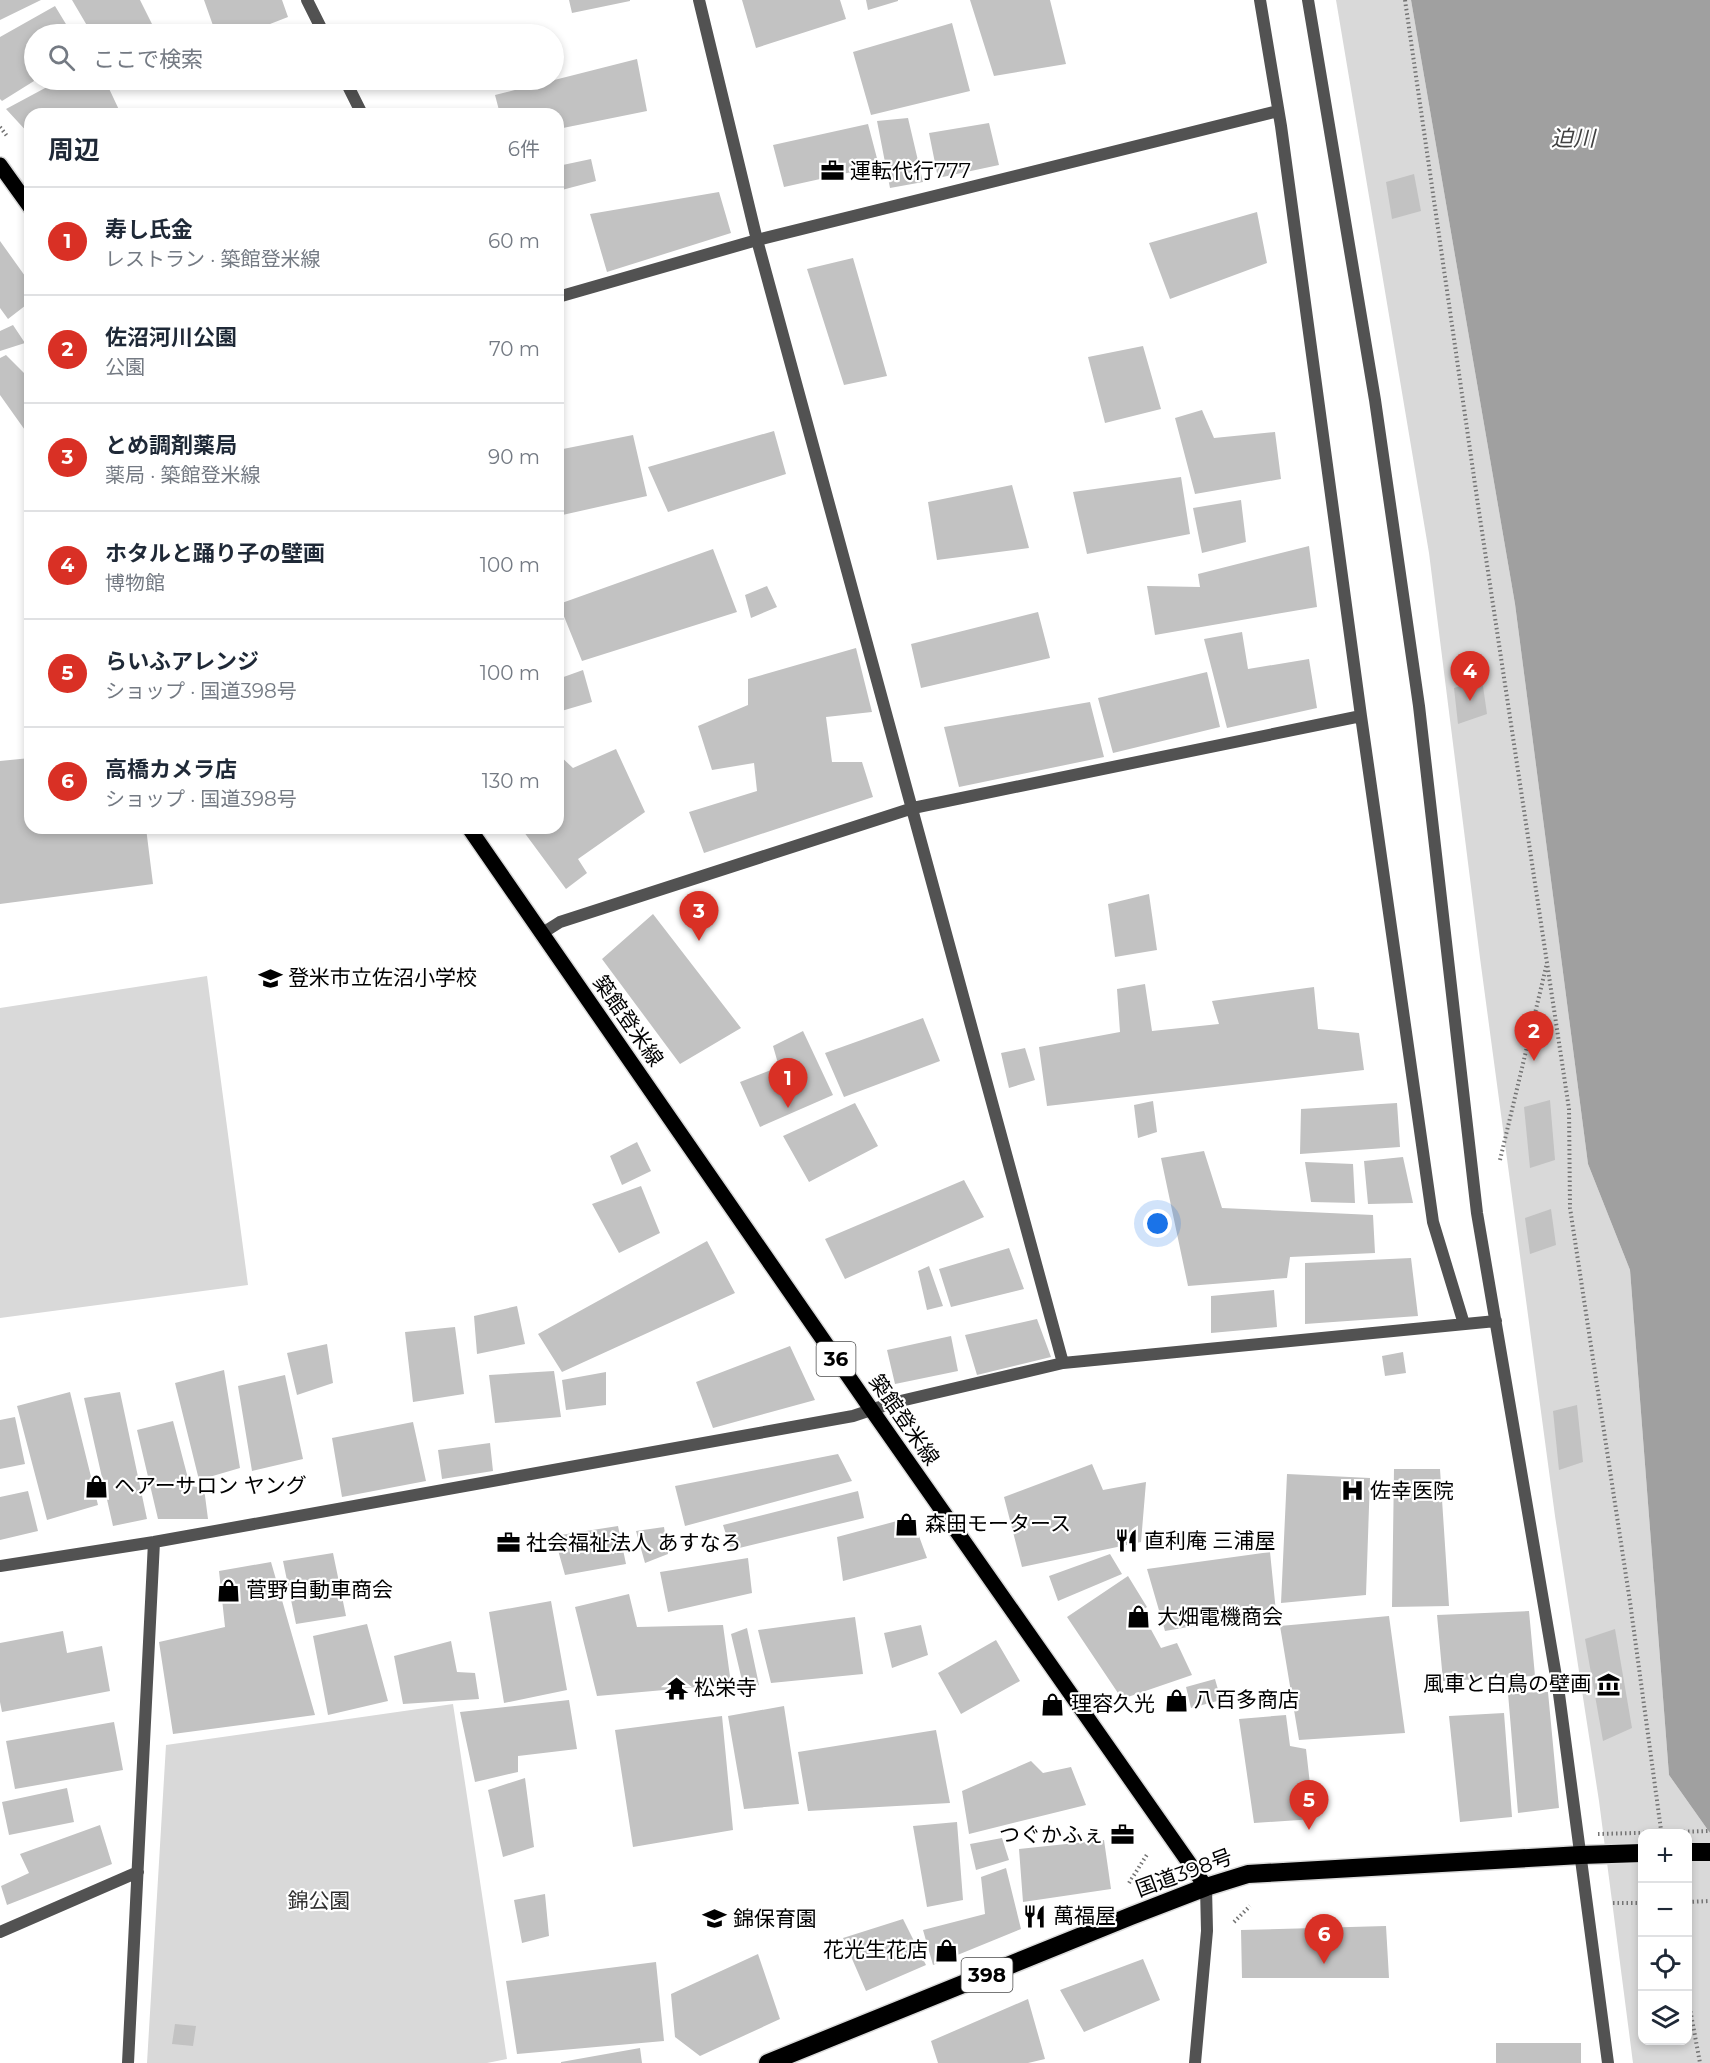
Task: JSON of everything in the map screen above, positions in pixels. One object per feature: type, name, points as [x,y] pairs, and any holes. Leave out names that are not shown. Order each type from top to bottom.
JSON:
[{"type":"highway","points":[[1692,1852],[1710,1852]]},
{"type":"highway","name":"国道398号","points":[[768,2063],[1206,1887],[1248,1874],[1638,1853]]},
{"type":"main road","points":[[0,165],[24,199]]},
{"type":"main road","name":"築館登米線","points":[[473,834],[871,1409],[1206,1887]]},
{"type":"street","points":[[307,0],[319,24]]},
{"type":"street","points":[[699,0],[757,240],[1063,1363]]},
{"type":"street","points":[[1260,0],[1278,111],[1360,716],[1433,1222],[1464,1324]]},
{"type":"street","points":[[1308,0],[1373,388],[1417,694],[1477,1213],[1558,1694],[1608,2063]]},
{"type":"street","points":[[350,90],[359,108]]},
{"type":"street","points":[[564,295],[757,240],[1278,111]]},
{"type":"street","points":[[542,934],[560,922],[913,808],[1360,716]]},
{"type":"street","points":[[0,1566],[154,1542],[853,1416],[871,1409],[1063,1363],[1496,1321]]},
{"type":"street","points":[[128,2063],[154,1542]]},
{"type":"street","points":[[0,1932],[138,1872]]},
{"type":"street","points":[[1195,2063],[1207,1931],[1206,1887]]},
{"type":"path","points":[[1405,0],[1476,493],[1569,1109],[1570,1208],[1630,1602],[1660,1829]]},
{"type":"path","points":[[1499,1165],[1547,960]]},
{"type":"path","points":[[1598,1834],[1710,1831]]},
{"type":"path","points":[[1692,1902],[1710,1901]]},
{"type":"path","points":[[1604,1904],[1638,1903]]},
{"type":"path","points":[[1227,1928],[1253,1904]]},
{"type":"path","points":[[1692,2020],[1700,2063]]},
{"type":"green space","points":[[1336,0],[1411,0],[1515,604],[1588,1164],[1630,1270],[1669,1775],[1710,1833],[1710,2063],[1633,2063],[1599,1801],[1555,1516],[1480,958],[1429,553]]},
{"type":"green space","points":[[207,976],[248,1285],[0,1318],[0,1008]]},
{"type":"green space","name":"錦公園","points":[[453,1704],[507,2059],[487,2063],[147,2063],[166,1745]]},
{"type":"water","name":"迫川","points":[[1411,0],[1710,0],[1710,1833],[1669,1775],[1630,1270],[1588,1164],[1515,604]]},
{"type":"building","points":[[0,0],[41,0],[0,20]]},
{"type":"building","points":[[72,0],[140,0],[152,24],[86,24]]},
{"type":"building","points":[[204,0],[282,0],[288,17],[270,24],[212,24]]},
{"type":"building","points":[[569,0],[630,0],[630,1],[572,13]]},
{"type":"building","points":[[742,0],[840,0],[846,19],[756,48]]},
{"type":"building","points":[[866,0],[898,0],[898,1],[868,10]]},
{"type":"building","points":[[970,0],[1050,0],[1066,64],[994,76]]},
{"type":"building","points":[[55,6],[66,24],[24,24],[24,87],[2,101],[0,99],[0,37]]},
{"type":"building","points":[[952,23],[970,91],[871,115],[853,52]]},
{"type":"building","points":[[637,59],[647,111],[564,128],[564,108],[498,108],[495,95],[515,90],[564,90],[564,78]]},
{"type":"building","points":[[41,90],[110,90],[118,108],[24,108],[24,128],[6,109]]},
{"type":"building","points":[[908,118],[923,182],[890,188],[877,121]]},
{"type":"building","points":[[989,123],[999,165],[938,178],[929,133]]},
{"type":"building","points":[[868,124],[879,166],[784,187],[773,145]]},
{"type":"building","points":[[591,159],[596,181],[564,189],[564,165]]},
{"type":"building","points":[[1414,174],[1421,211],[1392,219],[1386,182]]},
{"type":"building","points":[[719,192],[731,233],[607,272],[590,214]]},
{"type":"building","points":[[1257,212],[1267,263],[1170,299],[1149,243]]},
{"type":"building","points":[[0,241],[24,275],[24,307],[8,319],[0,308]]},
{"type":"building","points":[[853,258],[887,376],[844,385],[807,269]]},
{"type":"building","points":[[13,325],[24,343],[0,351],[0,331]]},
{"type":"building","points":[[1143,346],[1161,409],[1105,423],[1088,357]]},
{"type":"building","points":[[6,355],[24,373],[24,429],[0,395],[0,358]]},
{"type":"building","points":[[1202,410],[1214,438],[1275,432],[1281,479],[1195,494],[1175,418]]},
{"type":"building","points":[[774,431],[786,474],[668,512],[648,467]]},
{"type":"building","points":[[633,435],[647,496],[564,515],[564,449]]},
{"type":"building","points":[[1181,477],[1190,534],[1087,554],[1073,492]]},
{"type":"building","points":[[1012,485],[1029,548],[937,560],[928,502]]},
{"type":"building","points":[[1241,500],[1246,542],[1202,553],[1193,508]]},
{"type":"building","points":[[1309,546],[1317,607],[1155,635],[1147,586],[1200,587],[1198,574]]},
{"type":"building","points":[[713,549],[737,612],[582,661],[564,616],[564,602]]},
{"type":"building","points":[[767,586],[777,607],[751,618],[745,595]]},
{"type":"building","points":[[1038,612],[1050,658],[921,688],[911,644]]},
{"type":"building","points":[[1242,632],[1248,669],[1309,659],[1317,708],[1227,728],[1204,639]]},
{"type":"building","points":[[856,648],[872,712],[826,717],[832,762],[862,762],[873,797],[704,853],[689,812],[757,791],[754,763],[712,770],[698,726],[748,705],[748,679]]},
{"type":"building","points":[[583,670],[592,702],[564,710],[564,677]]},
{"type":"building","points":[[1207,672],[1220,727],[1113,753],[1098,698]]},
{"type":"building","points":[[1482,679],[1487,714],[1458,724],[1454,688]]},
{"type":"building","points":[[1090,702],[1104,757],[959,787],[944,727]]},
{"type":"building","points":[[616,749],[645,812],[578,859],[587,873],[566,889],[525,834],[564,834],[564,760],[573,768]]},
{"type":"building","points":[[24,759],[24,834],[147,834],[153,884],[0,904],[0,761]]},
{"type":"building","points":[[1149,894],[1157,950],[1115,957],[1108,904]]},
{"type":"building","points":[[653,914],[741,1028],[680,1064],[602,959]]},
{"type":"building","points":[[1145,984],[1152,1031],[1219,1024],[1212,1001],[1314,987],[1318,1029],[1359,1033],[1364,1070],[1047,1106],[1039,1047],[1120,1032],[1117,989]]},
{"type":"building","points":[[923,1018],[940,1061],[844,1097],[825,1053]]},
{"type":"building","points":[[803,1031],[833,1095],[760,1127],[740,1082],[779,1067],[773,1046]]},
{"type":"building","points":[[1025,1048],[1035,1080],[1009,1088],[1001,1053]]},
{"type":"building","points":[[1550,1100],[1555,1160],[1530,1168],[1524,1107]]},
{"type":"building","points":[[1153,1101],[1157,1132],[1138,1138],[1134,1105]]},
{"type":"building","points":[[855,1103],[878,1146],[809,1182],[783,1136]]},
{"type":"building","points":[[1397,1103],[1400,1147],[1300,1154],[1301,1109]]},
{"type":"building","points":[[637,1142],[651,1171],[622,1185],[610,1156]]},
{"type":"building","points":[[1204,1151],[1222,1208],[1373,1215],[1375,1253],[1290,1257],[1287,1278],[1188,1286],[1161,1158]]},
{"type":"building","points":[[1403,1157],[1413,1203],[1368,1204],[1364,1161]]},
{"type":"building","points":[[1305,1162],[1353,1164],[1355,1203],[1311,1202]]},
{"type":"building","points":[[964,1180],[984,1217],[845,1279],[825,1239]]},
{"type":"building","points":[[641,1186],[660,1233],[619,1253],[592,1204]]},
{"type":"building","points":[[1551,1209],[1556,1245],[1530,1254],[1525,1218]]},
{"type":"building","points":[[707,1241],[735,1293],[562,1372],[538,1334]]},
{"type":"building","points":[[1009,1248],[1024,1289],[951,1307],[939,1269]]},
{"type":"building","points":[[1411,1258],[1418,1316],[1305,1324],[1305,1263]]},
{"type":"building","points":[[929,1266],[943,1306],[927,1310],[918,1271]]},
{"type":"building","points":[[1274,1290],[1277,1327],[1211,1333],[1211,1296]]},
{"type":"building","points":[[517,1306],[525,1344],[477,1354],[474,1316]]},
{"type":"building","points":[[1037,1319],[1051,1357],[977,1375],[965,1335]]},
{"type":"building","points":[[455,1327],[464,1394],[413,1402],[405,1332]]},
{"type":"building","points":[[951,1336],[958,1371],[895,1384],[887,1350]]},
{"type":"building","points":[[327,1344],[333,1383],[297,1395],[287,1353]]},
{"type":"building","points":[[790,1346],[815,1400],[713,1428],[696,1382]]},
{"type":"building","points":[[1403,1352],[1406,1373],[1385,1376],[1382,1356]]},
{"type":"building","points":[[224,1370],[240,1468],[199,1480],[175,1383]]},
{"type":"building","points":[[554,1371],[561,1417],[495,1423],[489,1375]]},
{"type":"building","points":[[606,1372],[606,1405],[566,1410],[562,1380]]},
{"type":"building","points":[[285,1375],[303,1459],[252,1471],[238,1386]]},
{"type":"building","points":[[70,1392],[98,1505],[47,1520],[17,1406]]},
{"type":"building","points":[[120,1392],[147,1519],[113,1526],[84,1398]]},
{"type":"building","points":[[1577,1405],[1583,1462],[1559,1470],[1553,1411]]},
{"type":"building","points":[[15,1417],[25,1464],[0,1469],[0,1420]]},
{"type":"building","points":[[173,1421],[190,1486],[204,1488],[208,1519],[158,1519],[137,1430]]},
{"type":"building","points":[[413,1422],[426,1481],[342,1497],[332,1438]]},
{"type":"building","points":[[490,1443],[493,1471],[442,1479],[438,1450]]},
{"type":"building","points":[[838,1454],[852,1481],[685,1526],[675,1486]]},
{"type":"building","points":[[1092,1464],[1103,1490],[1146,1482],[1141,1542],[1022,1567],[1004,1497]]},
{"type":"building","points":[[1394,1469],[1440,1469],[1449,1606],[1392,1607]]},
{"type":"building","points":[[1287,1474],[1370,1478],[1366,1595],[1281,1603]]},
{"type":"building","points":[[28,1491],[38,1531],[0,1540],[0,1497]]},
{"type":"building","points":[[858,1491],[864,1518],[731,1550],[723,1525]]},
{"type":"building","points":[[912,1517],[927,1558],[843,1581],[837,1537]]},
{"type":"building","points":[[618,1526],[626,1564],[565,1575],[554,1536]]},
{"type":"building","points":[[664,1527],[668,1554],[645,1563],[636,1531]]},
{"type":"building","points":[[1270,1552],[1276,1612],[1165,1631],[1147,1569]]},
{"type":"building","points":[[333,1553],[346,1616],[296,1624],[283,1561]]},
{"type":"building","points":[[1110,1554],[1122,1574],[1058,1601],[1049,1576]]},
{"type":"building","points":[[748,1558],[752,1593],[668,1612],[660,1572]]},
{"type":"building","points":[[271,1562],[315,1715],[173,1734],[159,1642],[225,1627],[219,1571]]},
{"type":"building","points":[[1128,1576],[1147,1607],[1141,1611],[1161,1648],[1177,1643],[1192,1675],[1122,1699],[1067,1617]]},
{"type":"building","points":[[629,1594],[637,1627],[723,1625],[731,1684],[597,1696],[575,1607]]},
{"type":"building","points":[[551,1601],[567,1690],[504,1703],[489,1612]]},
{"type":"building","points":[[1529,1611],[1535,1676],[1443,1681],[1437,1615]]},
{"type":"building","points":[[1389,1616],[1405,1733],[1299,1740],[1280,1626]]},
{"type":"building","points":[[855,1617],[863,1674],[771,1683],[758,1630]]},
{"type":"building","points":[[367,1624],[388,1701],[328,1715],[313,1636]]},
{"type":"building","points":[[921,1625],[928,1655],[892,1668],[884,1633]]},
{"type":"building","points":[[747,1628],[759,1685],[744,1689],[731,1634]]},
{"type":"building","name":"風車と白鳥の壁画","points":[[1615,1629],[1632,1728],[1603,1741],[1585,1639]]},
{"type":"building","points":[[63,1631],[67,1653],[102,1646],[110,1691],[2,1712],[0,1643]]},
{"type":"building","points":[[996,1640],[1020,1681],[961,1714],[938,1673]]},
{"type":"building","points":[[451,1641],[457,1672],[475,1673],[479,1699],[403,1704],[394,1656]]},
{"type":"building","points":[[1215,1679],[1221,1700],[1191,1708],[1186,1687]]},
{"type":"building","points":[[1548,1692],[1559,1808],[1518,1813],[1508,1693]]},
{"type":"building","points":[[569,1700],[577,1749],[518,1756],[518,1772],[475,1782],[460,1712]]},
{"type":"building","points":[[784,1706],[799,1804],[744,1809],[728,1716]]},
{"type":"building","points":[[1504,1713],[1512,1817],[1460,1822],[1449,1716]]},
{"type":"building","points":[[1286,1715],[1290,1746],[1306,1749],[1314,1819],[1254,1823],[1239,1719]]},
{"type":"building","points":[[722,1716],[733,1830],[633,1847],[615,1730]]},
{"type":"building","points":[[114,1722],[123,1770],[15,1789],[6,1741]]},
{"type":"building","points":[[936,1730],[950,1803],[808,1811],[798,1752]]},
{"type":"building","points":[[1031,1761],[1043,1773],[1071,1767],[1086,1805],[969,1834],[962,1791]]},
{"type":"building","points":[[525,1778],[534,1847],[503,1857],[488,1790]]},
{"type":"building","points":[[67,1788],[74,1822],[9,1835],[2,1802]]},
{"type":"building","points":[[957,1822],[963,1900],[927,1907],[913,1826]]},
{"type":"building","points":[[100,1825],[112,1864],[7,1905],[1,1886],[29,1873],[20,1854]]},
{"type":"building","points":[[1002,1838],[1009,1860],[976,1870],[970,1844]]},
{"type":"building","points":[[1104,1840],[1111,1889],[1023,1902],[1019,1849]]},
{"type":"building","points":[[1006,1868],[1021,1929],[933,1965],[923,1930],[985,1914],[981,1877]]},
{"type":"building","points":[[545,1894],[549,1936],[522,1943],[514,1900]]},
{"type":"building","points":[[903,1919],[926,1965],[866,1991],[843,1938]]},
{"type":"building","points":[[1386,1926],[1389,1978],[1242,1978],[1241,1930]]},
{"type":"building","points":[[758,1954],[780,2019],[700,2056],[675,2037],[671,1994]]},
{"type":"building","points":[[1143,1959],[1160,2000],[1084,2032],[1060,1990]]},
{"type":"building","points":[[656,1962],[664,2041],[517,2054],[506,1981]]},
{"type":"building","points":[[1028,1999],[1045,2059],[1028,2063],[938,2063],[931,2041]]},
{"type":"building","points":[[175,2024],[196,2026],[193,2046],[172,2044]]},
{"type":"building","points":[[1496,2043],[1581,2043],[1581,2063],[1496,2063]]},
{"type":"building","points":[[640,2048],[642,2063],[561,2063],[561,2062]]},
{"type":"place","name":"運転代行777","points":[[832,171]]},
{"type":"place","name":"ホタルと踊り子の壁画","points":[[1470,701]]},
{"type":"place","name":"とめ調剤薬局","points":[[699,941]]},
{"type":"place","name":"登米市立佐沼小学校","points":[[270,978]]},
{"type":"place","name":"佐沼河川公園","points":[[1534,1061]]},
{"type":"place","name":"寿し氏金","points":[[788,1108]]},
{"type":"place","name":"ヘアーサロン ヤング","points":[[96,1486]]},
{"type":"place","name":"佐幸医院","points":[[1352,1491]]},
{"type":"place","name":"森田モータース","points":[[907,1524]]},
{"type":"place","name":"直利庵 三浦屋","points":[[1126,1541]]},
{"type":"place","name":"社会福祉法人 あすなろ","points":[[508,1543]]},
{"type":"place","name":"菅野自動車商会","points":[[228,1590]]},
{"type":"place","name":"大畑電機商会","points":[[1139,1617]]},
{"type":"place","name":"風車と白鳥の壁画","points":[[1609,1684]]},
{"type":"place","name":"松栄寺","points":[[676,1688]]},
{"type":"place","name":"八百多商店","points":[[1176,1700]]},
{"type":"place","name":"理容久光","points":[[1053,1704]]},
{"type":"place","name":"らいふアレンジ","points":[[1309,1830]]},
{"type":"place","name":"つぐかふぇ","points":[[1122,1835]]},
{"type":"place","name":"萬福屋","points":[[1035,1916]]},
{"type":"place","name":"錦保育園","points":[[715,1919]]},
{"type":"place","name":"花光生花店","points":[[946,1950]]},
{"type":"place","name":"高橋カメラ店","points":[[1324,1964]]}]
